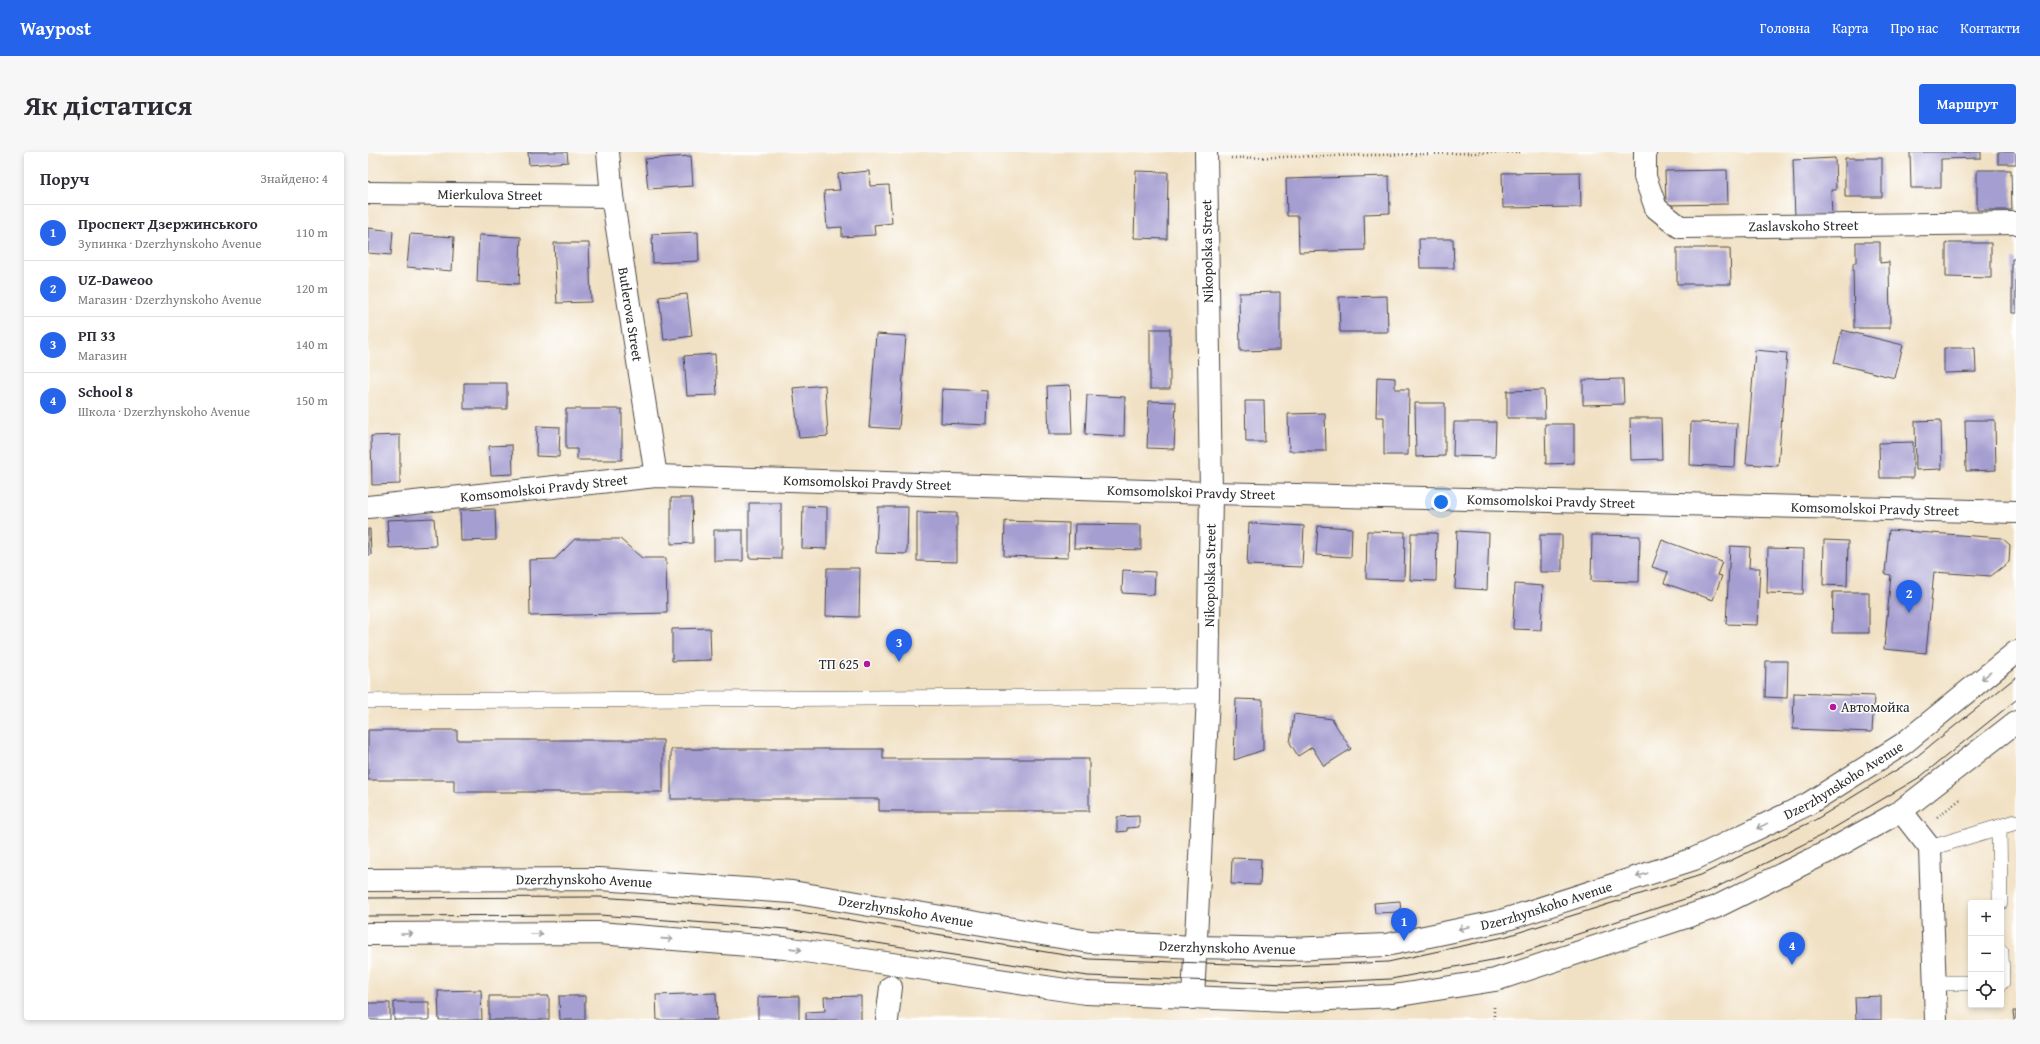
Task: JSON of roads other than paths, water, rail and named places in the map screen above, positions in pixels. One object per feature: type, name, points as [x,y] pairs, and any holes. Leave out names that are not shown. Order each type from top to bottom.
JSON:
[{"type":"street","name":"Butlerova Street","points":[[608,152],[612,196],[656,476]]},
{"type":"street","name":"Zaslavskoho Street","points":[[1645,152],[1645,177],[1656,208],[1680,227],[2016,223]]},
{"type":"street","name":"Nikopolska Street","points":[[1193,998],[1208,696],[1211,493],[1206,155]]},
{"type":"street","name":"Mierkulova Street","points":[[368,193],[612,196]]},
{"type":"street","name":"Komsomolskoi Pravdy Street","points":[[368,507],[656,476],[1211,493],[2016,512]]},
{"type":"street","name":"Dzerzhynskoho Avenue","points":[[368,880],[599,879],[792,892],[1090,942],[1196,947],[1290,949],[1386,945],[1501,921],[1694,859],[1808,804],[1903,744],[2016,652]]},
{"type":"street","points":[[368,934],[598,934],[785,948],[1086,993],[1287,1001],[1393,996],[1495,980],[1716,907],[1829,851],[1901,811],[2016,722]]},
{"type":"street","points":[[1901,811],[1930,848],[1936,1020]]},
{"type":"street","points":[[887,1020],[891,987]]},
{"type":"lane","points":[[368,701],[1208,696]]},
{"type":"lane","points":[[1930,848],[2016,822]]},
{"type":"lane","points":[[1999,827],[2000,900]]},
{"type":"lane","points":[[2004,982],[2016,982]]},
{"type":"lane","points":[[1935,983],[1968,983]]},
{"type":"tram line","points":[[368,898],[599,897],[789,910],[1089,959],[1289,966],[1388,962],[1504,937],[1701,875],[1815,820],[1911,761],[2016,677]]},
{"type":"tram line","points":[[368,916],[599,915],[787,929],[1088,976],[1288,984],[1391,979],[1508,957],[1709,891],[1822,835],[1920,777],[2016,700]]},
{"type":"place","name":"UZ-Daweoo","points":[[1909,613]]},
{"type":"place","name":"РП 33","points":[[899,662]]},
{"type":"place","name":"ТП 625","points":[[867,664]]},
{"type":"place","name":"Автомойка","points":[[1833,707]]},
{"type":"place","name":"Проспект Дзержинського","points":[[1404,941]]},
{"type":"place","name":"School 8","points":[[1792,965]]}]
